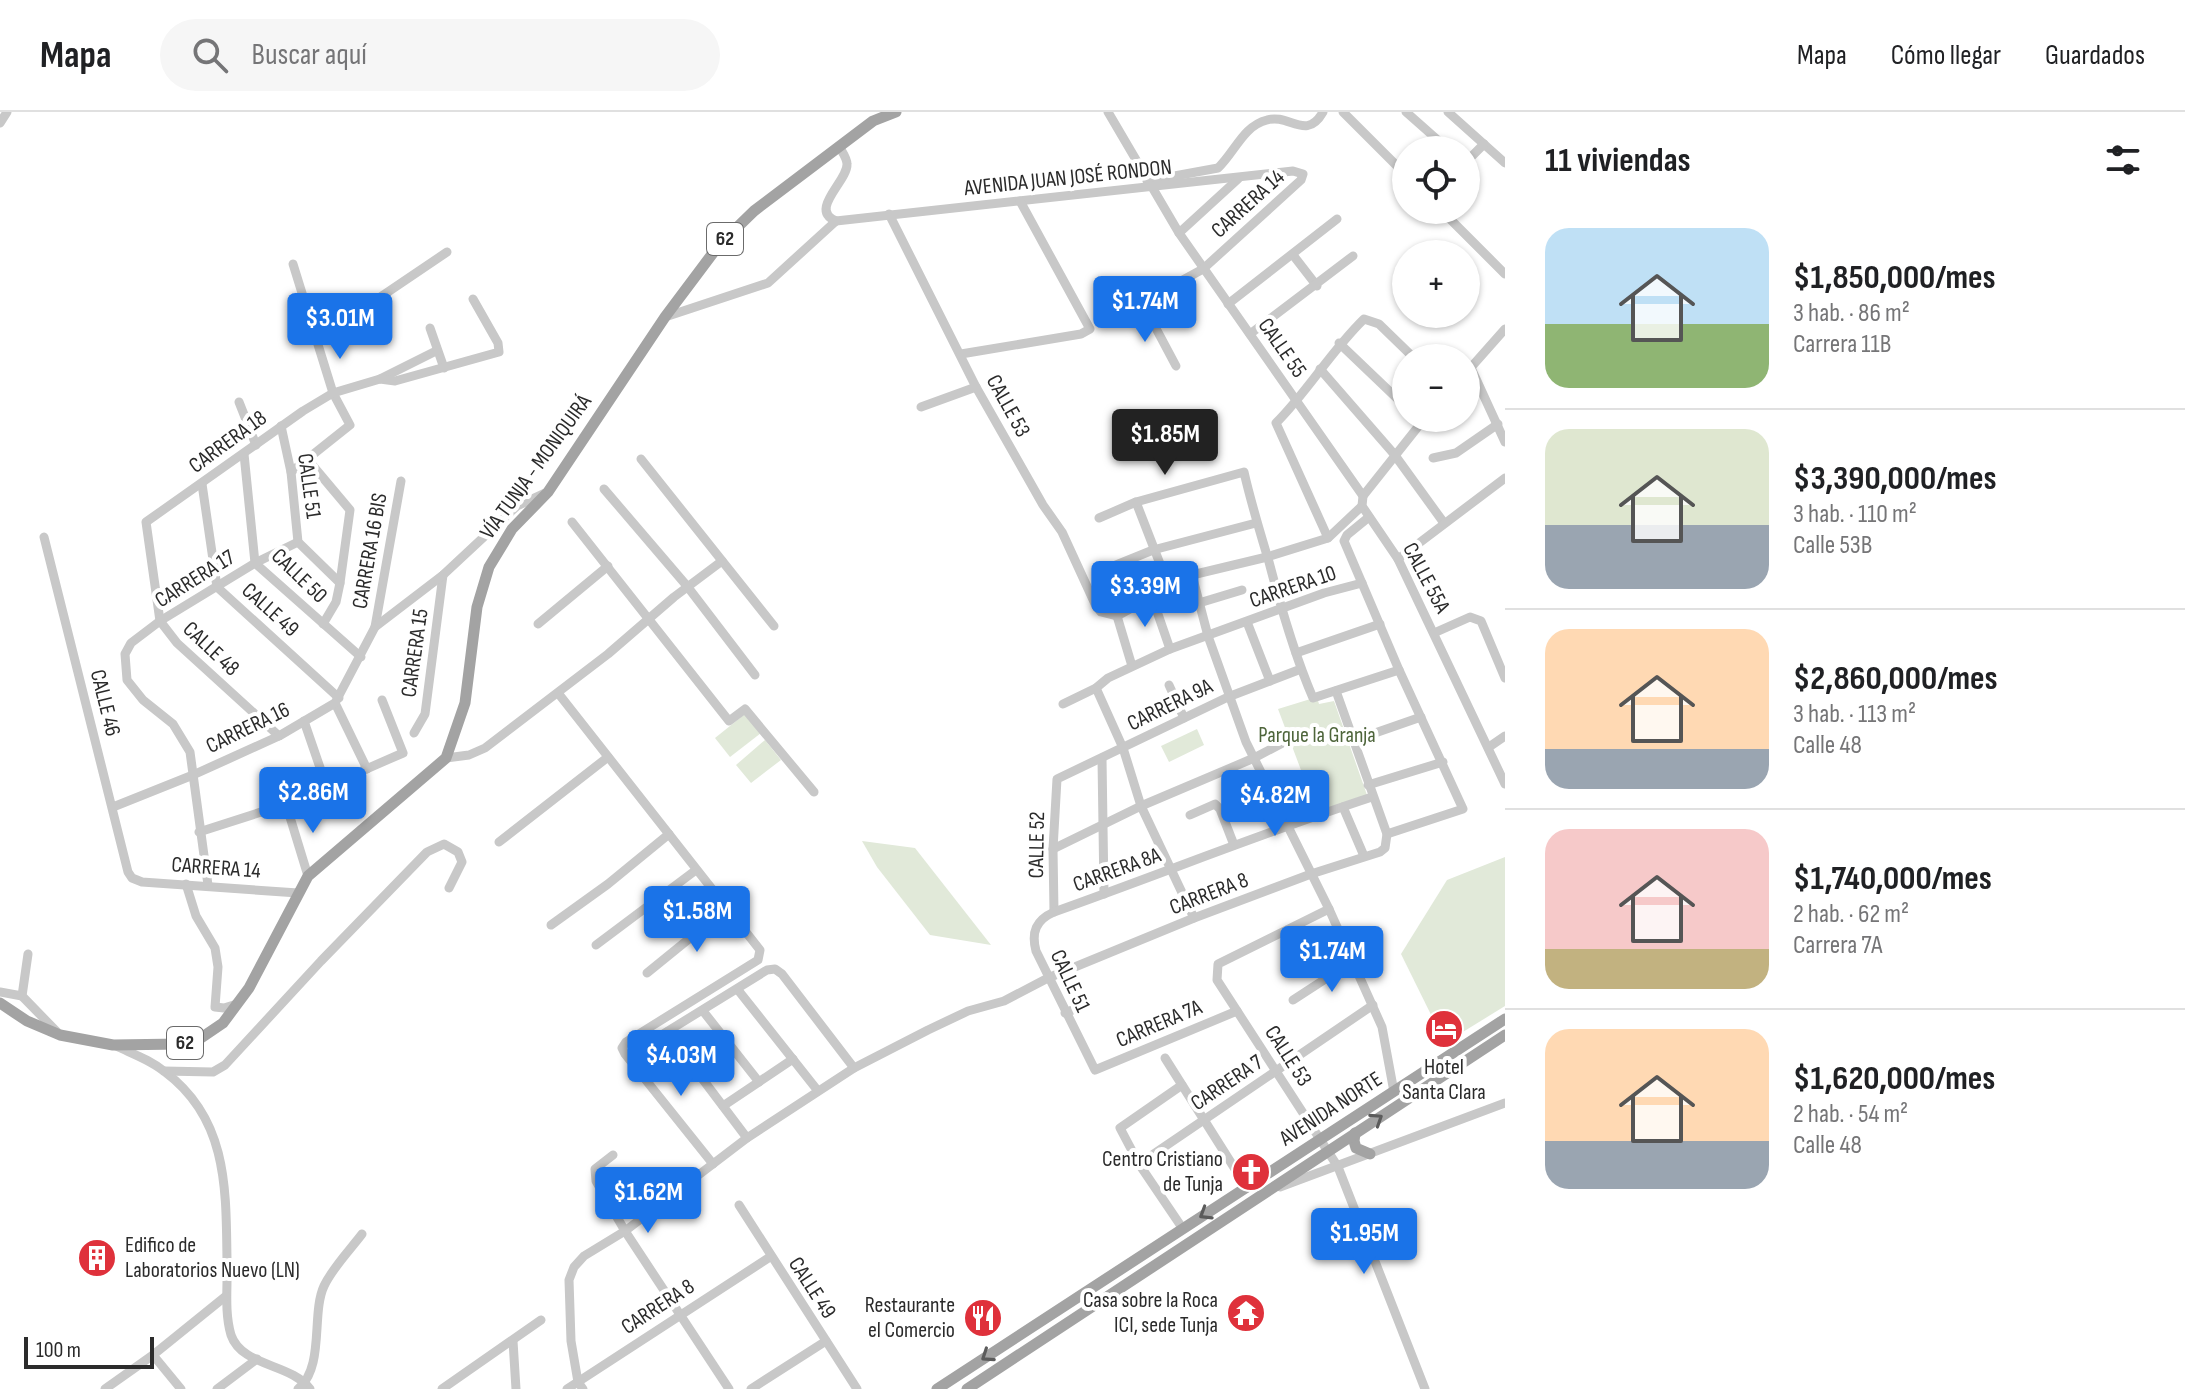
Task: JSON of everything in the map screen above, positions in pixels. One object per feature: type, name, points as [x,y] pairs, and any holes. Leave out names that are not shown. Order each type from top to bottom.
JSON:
[{"type":"main road","name":"VÍA TUNJA - MONIQUIRÁ","points":[[446,758],[465,703],[477,607],[489,567],[512,529],[548,492],[665,317],[719,245],[754,211],[839,146],[873,121],[896,112]]},
{"type":"main road","name":"62","points":[[0,1003],[27,1021],[60,1035],[113,1045],[162,1045],[198,1040],[223,1023],[249,988],[308,876],[446,758]]},
{"type":"main road","name":"AVENIDA NORTE","points":[[937,1389],[1505,1019]]},
{"type":"main road","name":"AVENIDA NORTE","points":[[967,1389],[1505,1035]]},
{"type":"main road","points":[[1355,1133],[1356,1148],[1370,1154]]},
{"type":"street","points":[[0,123],[7,112]]},
{"type":"street","name":"CALLE 55","points":[[1108,112],[1179,233],[1298,401]]},
{"type":"street","points":[[1149,185],[1218,168],[1246,133],[1265,120],[1278,119],[1310,126],[1319,120],[1323,112]]},
{"type":"street","points":[[1343,112],[1392,161]]},
{"type":"street","points":[[1406,112],[1433,136]]},
{"type":"street","points":[[1448,112],[1505,163]]},
{"type":"street","points":[[1480,148],[1484,144]]},
{"type":"street","points":[[665,317],[768,283],[836,221],[826,213],[827,202],[846,171],[848,161],[839,146]]},
{"type":"street","name":"AVENIDA JUAN JOSÉ RONDON","points":[[836,221],[1149,185],[1238,179],[1293,171],[1303,174]]},
{"type":"street","name":"CARRERA 14","points":[[1132,308],[1203,269],[1301,180],[1303,174]]},
{"type":"street","points":[[1179,233],[1238,179]]},
{"type":"street","points":[[961,354],[1081,334],[1090,329],[1020,201]]},
{"type":"street","name":"CALLE 53","points":[[889,214],[976,387],[1043,505],[1062,532],[1093,601],[1101,612],[1117,616]]},
{"type":"street","points":[[1228,304],[1337,219]]},
{"type":"street","points":[[1455,224],[1505,274]]},
{"type":"street","points":[[316,337],[447,252]]},
{"type":"street","points":[[1293,255],[1317,286]]},
{"type":"street","points":[[1250,334],[1353,256]]},
{"type":"street","points":[[291,472],[350,425],[333,393],[293,264]]},
{"type":"street","points":[[380,379],[395,381],[498,353],[499,348],[473,299]]},
{"type":"street","points":[[1143,304],[1176,366]]},
{"type":"street","points":[[1328,538],[1276,423],[1298,401],[1339,343],[1364,319],[1379,324],[1400,344]]},
{"type":"street","points":[[430,328],[444,368]]},
{"type":"street","points":[[1480,358],[1505,329]]},
{"type":"street","points":[[1339,343],[1392,394]]},
{"type":"street","points":[[380,379],[436,351]]},
{"type":"street","name":"CALLE 55A","points":[[1320,369],[1394,454],[1444,523]]},
{"type":"street","name":"CARRERA 18","points":[[146,522],[333,393],[380,379]]},
{"type":"street","points":[[921,407],[976,387]]},
{"type":"street","points":[[1480,391],[1505,442]]},
{"type":"street","name":"CALLE 55A","points":[[1298,401],[1398,559],[1505,784]]},
{"type":"street","points":[[239,402],[256,445]]},
{"type":"street","points":[[1433,458],[1456,453],[1505,409]]},
{"type":"street","name":"CALLE 51","points":[[281,426],[291,472],[298,542],[340,583]]},
{"type":"street","points":[[1132,666],[1117,616],[1192,575],[1328,538],[1362,501],[1411,432]]},
{"type":"street","name":"CALLE 50","points":[[244,454],[255,563],[361,657]]},
{"type":"street","points":[[641,459],[774,626]]},
{"type":"street","points":[[308,460],[350,510],[336,602],[323,624]]},
{"type":"street","points":[[1099,518],[1136,502],[1244,472],[1281,608],[1313,698],[1399,670]]},
{"type":"street","points":[[1398,559],[1505,478]]},
{"type":"street","name":"CARRERA 16 BIS","points":[[375,627],[401,481]]},
{"type":"street","name":"CALLE 49","points":[[202,484],[217,587],[337,700],[367,769]]},
{"type":"street","points":[[604,489],[687,586],[755,675]]},
{"type":"street","points":[[337,700],[375,627],[443,575],[517,506],[548,492]]},
{"type":"street","points":[[1136,502],[1169,587]]},
{"type":"street","points":[[1336,691],[1387,834],[1463,809],[1344,541],[1369,517]]},
{"type":"street","name":"CALLE 48","points":[[146,522],[160,621],[177,643],[279,736]]},
{"type":"street","points":[[572,522],[729,721],[745,709],[814,792]]},
{"type":"street","points":[[1116,565],[1153,550],[1256,523]]},
{"type":"street","name":"CALLE 46","points":[[44,537],[126,869],[132,878]]},
{"type":"street","name":"CARRERA 17","points":[[193,775],[190,752],[183,738],[173,724],[143,700],[127,680],[124,662],[131,643],[160,621],[255,563],[298,542]]},
{"type":"street","points":[[446,758],[477,753],[558,693],[651,619],[687,586],[722,561]]},
{"type":"street","points":[[538,624],[608,566]]},
{"type":"street","name":"CARRERA 15","points":[[414,733],[425,714],[443,575]]},
{"type":"street","points":[[1192,575],[1228,697],[1382,1027],[1394,1092]]},
{"type":"street","name":"CARRERA 10","points":[[1063,704],[1096,688],[1108,678],[1170,649],[1281,608],[1362,583]]},
{"type":"street","points":[[1199,603],[1242,590]]},
{"type":"street","points":[[1152,597],[1170,649]]},
{"type":"street","points":[[1434,633],[1476,617],[1500,657],[1505,678]]},
{"type":"street","points":[[1247,622],[1270,681]]},
{"type":"street","points":[[1296,653],[1380,624]]},
{"type":"street","name":"CARRERA 9A","points":[[1057,779],[1228,697],[1301,669]]},
{"type":"street","points":[[1169,685],[1184,718]]},
{"type":"street","points":[[1096,688],[1123,748],[1141,806],[1194,918]]},
{"type":"street","points":[[558,693],[760,950],[758,960],[626,1042],[622,1048],[713,1164]]},
{"type":"street","name":"CARRERA 16","points":[[113,807],[279,736],[337,700]]},
{"type":"street","points":[[199,832],[286,804],[403,753],[382,700]]},
{"type":"street","points":[[1352,741],[1421,717]]},
{"type":"street","points":[[304,721],[326,785]]},
{"type":"street","points":[[1489,747],[1505,736]]},
{"type":"street","name":"CARRERA 8A","points":[[1053,849],[1101,824],[1254,758],[1290,739]]},
{"type":"street","points":[[499,842],[608,757]]},
{"type":"street","points":[[1102,758],[1104,894]]},
{"type":"street","points":[[1368,785],[1443,762]]},
{"type":"street","points":[[193,775],[208,885]]},
{"type":"street","name":"CALLE 52","points":[[1054,912],[1053,849],[1057,779]]},
{"type":"street","name":"CARRERA 8A","points":[[1054,912],[1287,825],[1372,797]]},
{"type":"street","points":[[286,804],[308,876]]},
{"type":"street","points":[[1190,815],[1215,804],[1220,809],[1234,845]]},
{"type":"street","points":[[1343,807],[1364,856]]},
{"type":"street","points":[[551,925],[669,834]]},
{"type":"street","name":"CARRERA 8","points":[[581,1385],[572,1351],[568,1294],[574,1267],[584,1256],[625,1231],[747,1138],[854,1068],[968,1011],[1004,1001],[1048,978],[1194,918],[1385,848],[1387,834]]},
{"type":"street","points":[[164,1071],[213,1072],[225,1065],[427,852],[444,844],[458,852],[462,862],[449,888]]},
{"type":"street","points":[[596,945],[696,870]]},
{"type":"street","name":"CARRERA 14","points":[[132,878],[142,882],[298,893]]},
{"type":"street","points":[[186,884],[196,916],[215,948],[218,967],[215,1007],[237,1004]]},
{"type":"street","points":[[647,973],[727,908]]},
{"type":"street","name":"CALLE 53","points":[[1329,909],[1218,964],[1217,980],[1338,1167],[1425,1389]]},
{"type":"street","name":"CALLE 51","points":[[1054,912],[1042,917],[1035,926],[1033,940],[1048,978],[1095,1070]]},
{"type":"street","points":[[22,996],[28,954]]},
{"type":"street","points":[[1293,1000],[1353,961]]},
{"type":"street","points":[[634,1052],[767,970],[775,969],[854,1068]]},
{"type":"street","points":[[738,990],[818,1091]]},
{"type":"street","points":[[0,992],[22,996],[60,1035]]},
{"type":"street","points":[[1065,1013],[1087,1004]]},
{"type":"street","name":"CARRERA 7","points":[[1139,1164],[1373,1005]]},
{"type":"street","points":[[703,1011],[759,1082]]},
{"type":"street","name":"CARRERA 7A","points":[[1095,1070],[1237,1011]]},
{"type":"street","points":[[667,1032],[747,1138]]},
{"type":"street","points":[[113,1045],[164,1071],[190,1093],[202,1109],[221,1157],[227,1241],[226,1296],[231,1335],[242,1350],[288,1371],[304,1387]]},
{"type":"street","points":[[1165,1058],[1247,1188]]},
{"type":"street","points":[[723,1106],[793,1059]]},
{"type":"street","points":[[1182,1085],[1120,1128],[1139,1164],[1183,1229]]},
{"type":"street","points":[[1265,1192],[1505,1103]]},
{"type":"street","points":[[613,1155],[595,1169],[594,1176],[625,1231],[729,1389]]},
{"type":"street","name":"CALLE 49","points":[[739,1205],[857,1389]]},
{"type":"street","points":[[304,1387],[317,1338],[324,1287],[362,1234]]},
{"type":"street","name":"CARRERA 8","points":[[567,1389],[581,1385],[680,1313],[770,1257]]},
{"type":"street","points":[[105,1389],[226,1296]]},
{"type":"street","points":[[442,1389],[541,1320]]},
{"type":"street","points":[[513,1341],[516,1389]]},
{"type":"street","points":[[751,1389],[826,1341]]},
{"type":"street","points":[[153,1355],[181,1389]]},
{"type":"street","points":[[217,1389],[257,1359]]},
{"type":"green space","name":"Parque la Granja","points":[[1317,697],[1319,704],[1334,701],[1367,795],[1304,817],[1297,802],[1309,798],[1278,709]]},
{"type":"green space","points":[[745,714],[761,733],[730,757],[715,738]]},
{"type":"green space","points":[[1197,729],[1204,745],[1169,762],[1161,746]]},
{"type":"green space","points":[[765,740],[781,760],[751,783],[736,765]]},
{"type":"green space","points":[[862,841],[915,848],[991,945],[930,935],[877,867]]},
{"type":"green space","points":[[1505,857],[1505,1006],[1445,1043],[1401,954],[1447,880]]},
{"type":"place","name":"Hotel Santa Clara","points":[[1444,1029]]},
{"type":"place","name":"Centro Cristiano de Tunja","points":[[1251,1172]]},
{"type":"place","name":"Edifico de Laboratorios Nuevo (LN)","points":[[97,1258]]},
{"type":"place","name":"Casa sobre la Roca ICI, sede Tunja","points":[[1246,1313]]},
{"type":"place","name":"Restaurante el Comercio","points":[[983,1318]]}]
